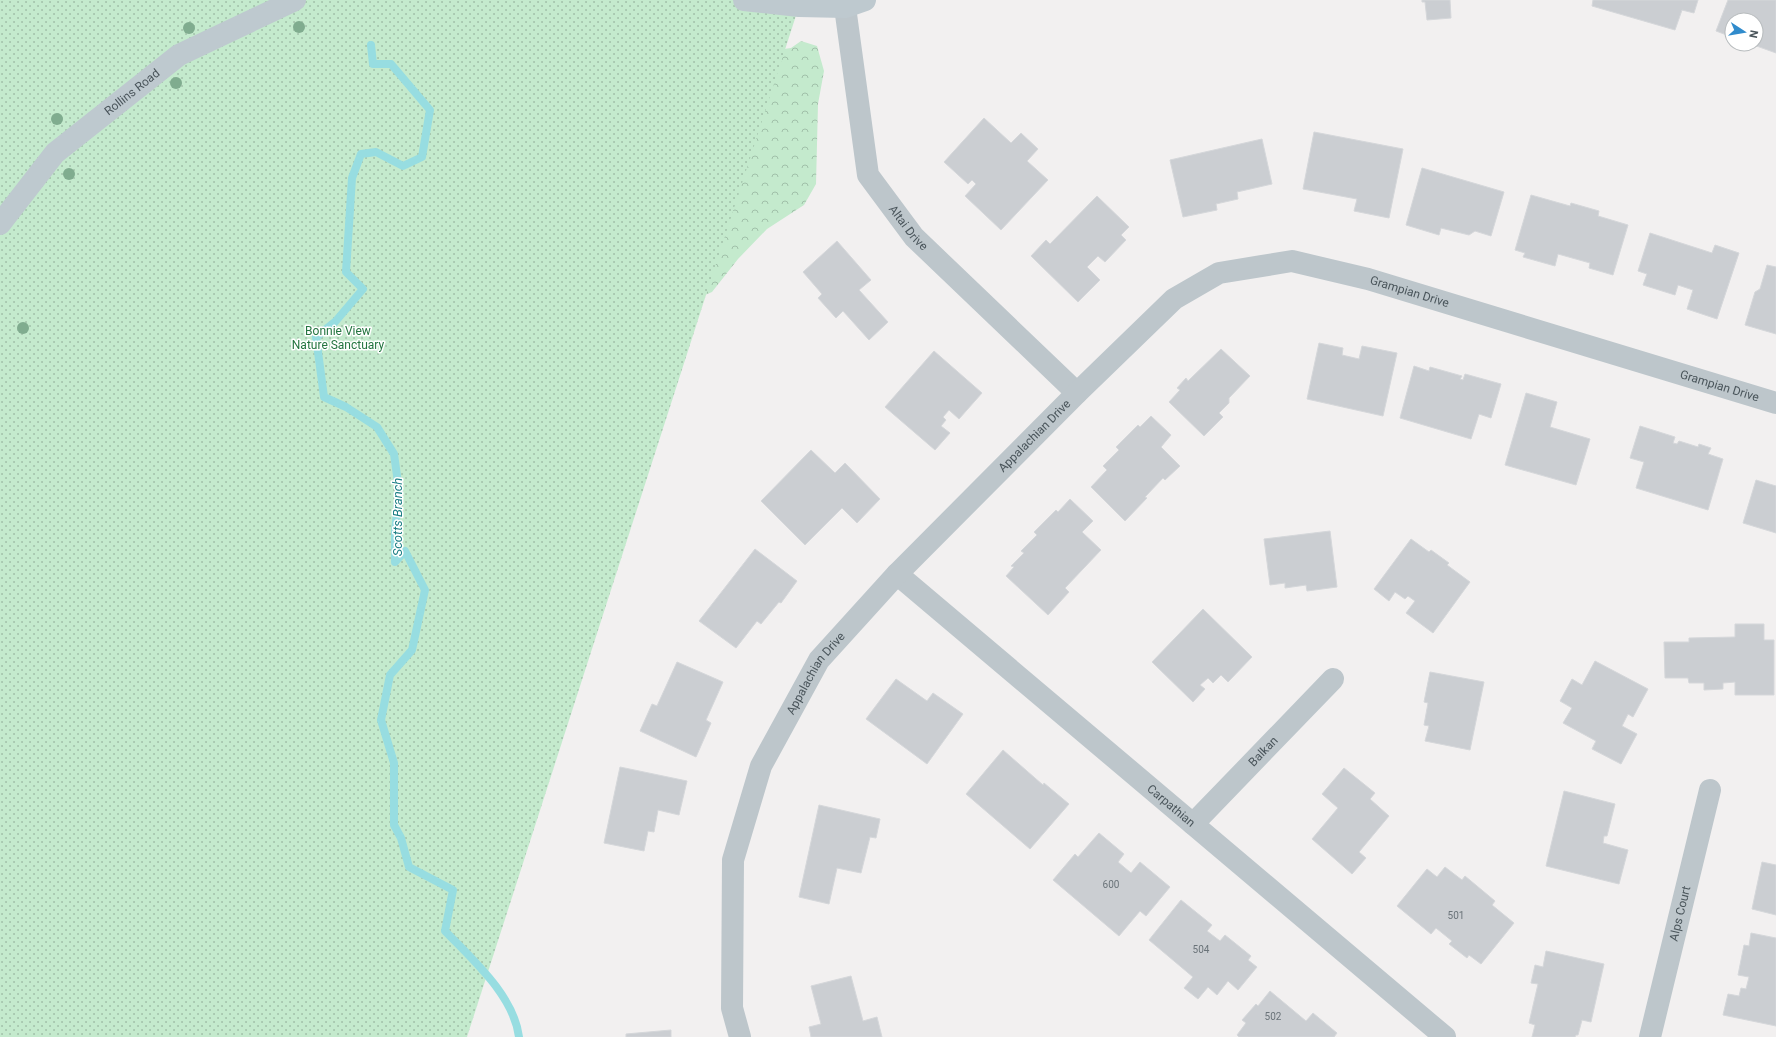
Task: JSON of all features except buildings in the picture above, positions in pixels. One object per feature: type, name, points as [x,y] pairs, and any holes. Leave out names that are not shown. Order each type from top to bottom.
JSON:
[{"type":"street","name":"Rollins Road","points":[[0,224],[56,153],[179,55],[295,0]]},
{"type":"street","points":[[744,0],[799,6],[855,3]]},
{"type":"street","name":"Altai Drive","points":[[855,3],[868,175],[914,237],[1077,393]]},
{"type":"street","name":"Grampian Drive","points":[[1077,393],[1174,299],[1219,273],[1292,261],[1368,279],[1776,403]]},
{"type":"street","name":"Appalachian Drive","points":[[740,1037],[732,1008],[732,860],[761,766],[819,660],[897,574],[1077,393]]},
{"type":"street","name":"Carpathian","points":[[897,574],[1445,1037]]},
{"type":"street","name":"Balkan","points":[[1193,824],[1333,679]]},
{"type":"street","name":"Alps Court","points":[[1650,1037],[1710,790]]},
{"type":"green space","name":"Bonnie View Nature Sanctuary","points":[[0,0],[801,0],[467,1037],[0,1037]]},
{"type":"green space","points":[[801,41],[817,46],[824,71],[818,104],[816,184],[804,205],[767,229],[738,259],[712,292],[686,303],[755,53],[791,48]]},
{"type":"waterway","name":"Scotts Branch","points":[[371,45],[373,64],[391,64],[430,110],[422,157],[403,166],[376,152],[361,154],[352,178],[346,272],[363,289],[335,322],[316,337],[324,397],[346,407],[377,427],[394,454],[399,490],[395,532],[395,562],[405,551],[425,590],[412,650],[390,675],[381,720],[394,763],[394,825],[401,838],[409,867],[453,890],[445,931],[479,966],[501,993],[516,1022],[519,1037]]}]
